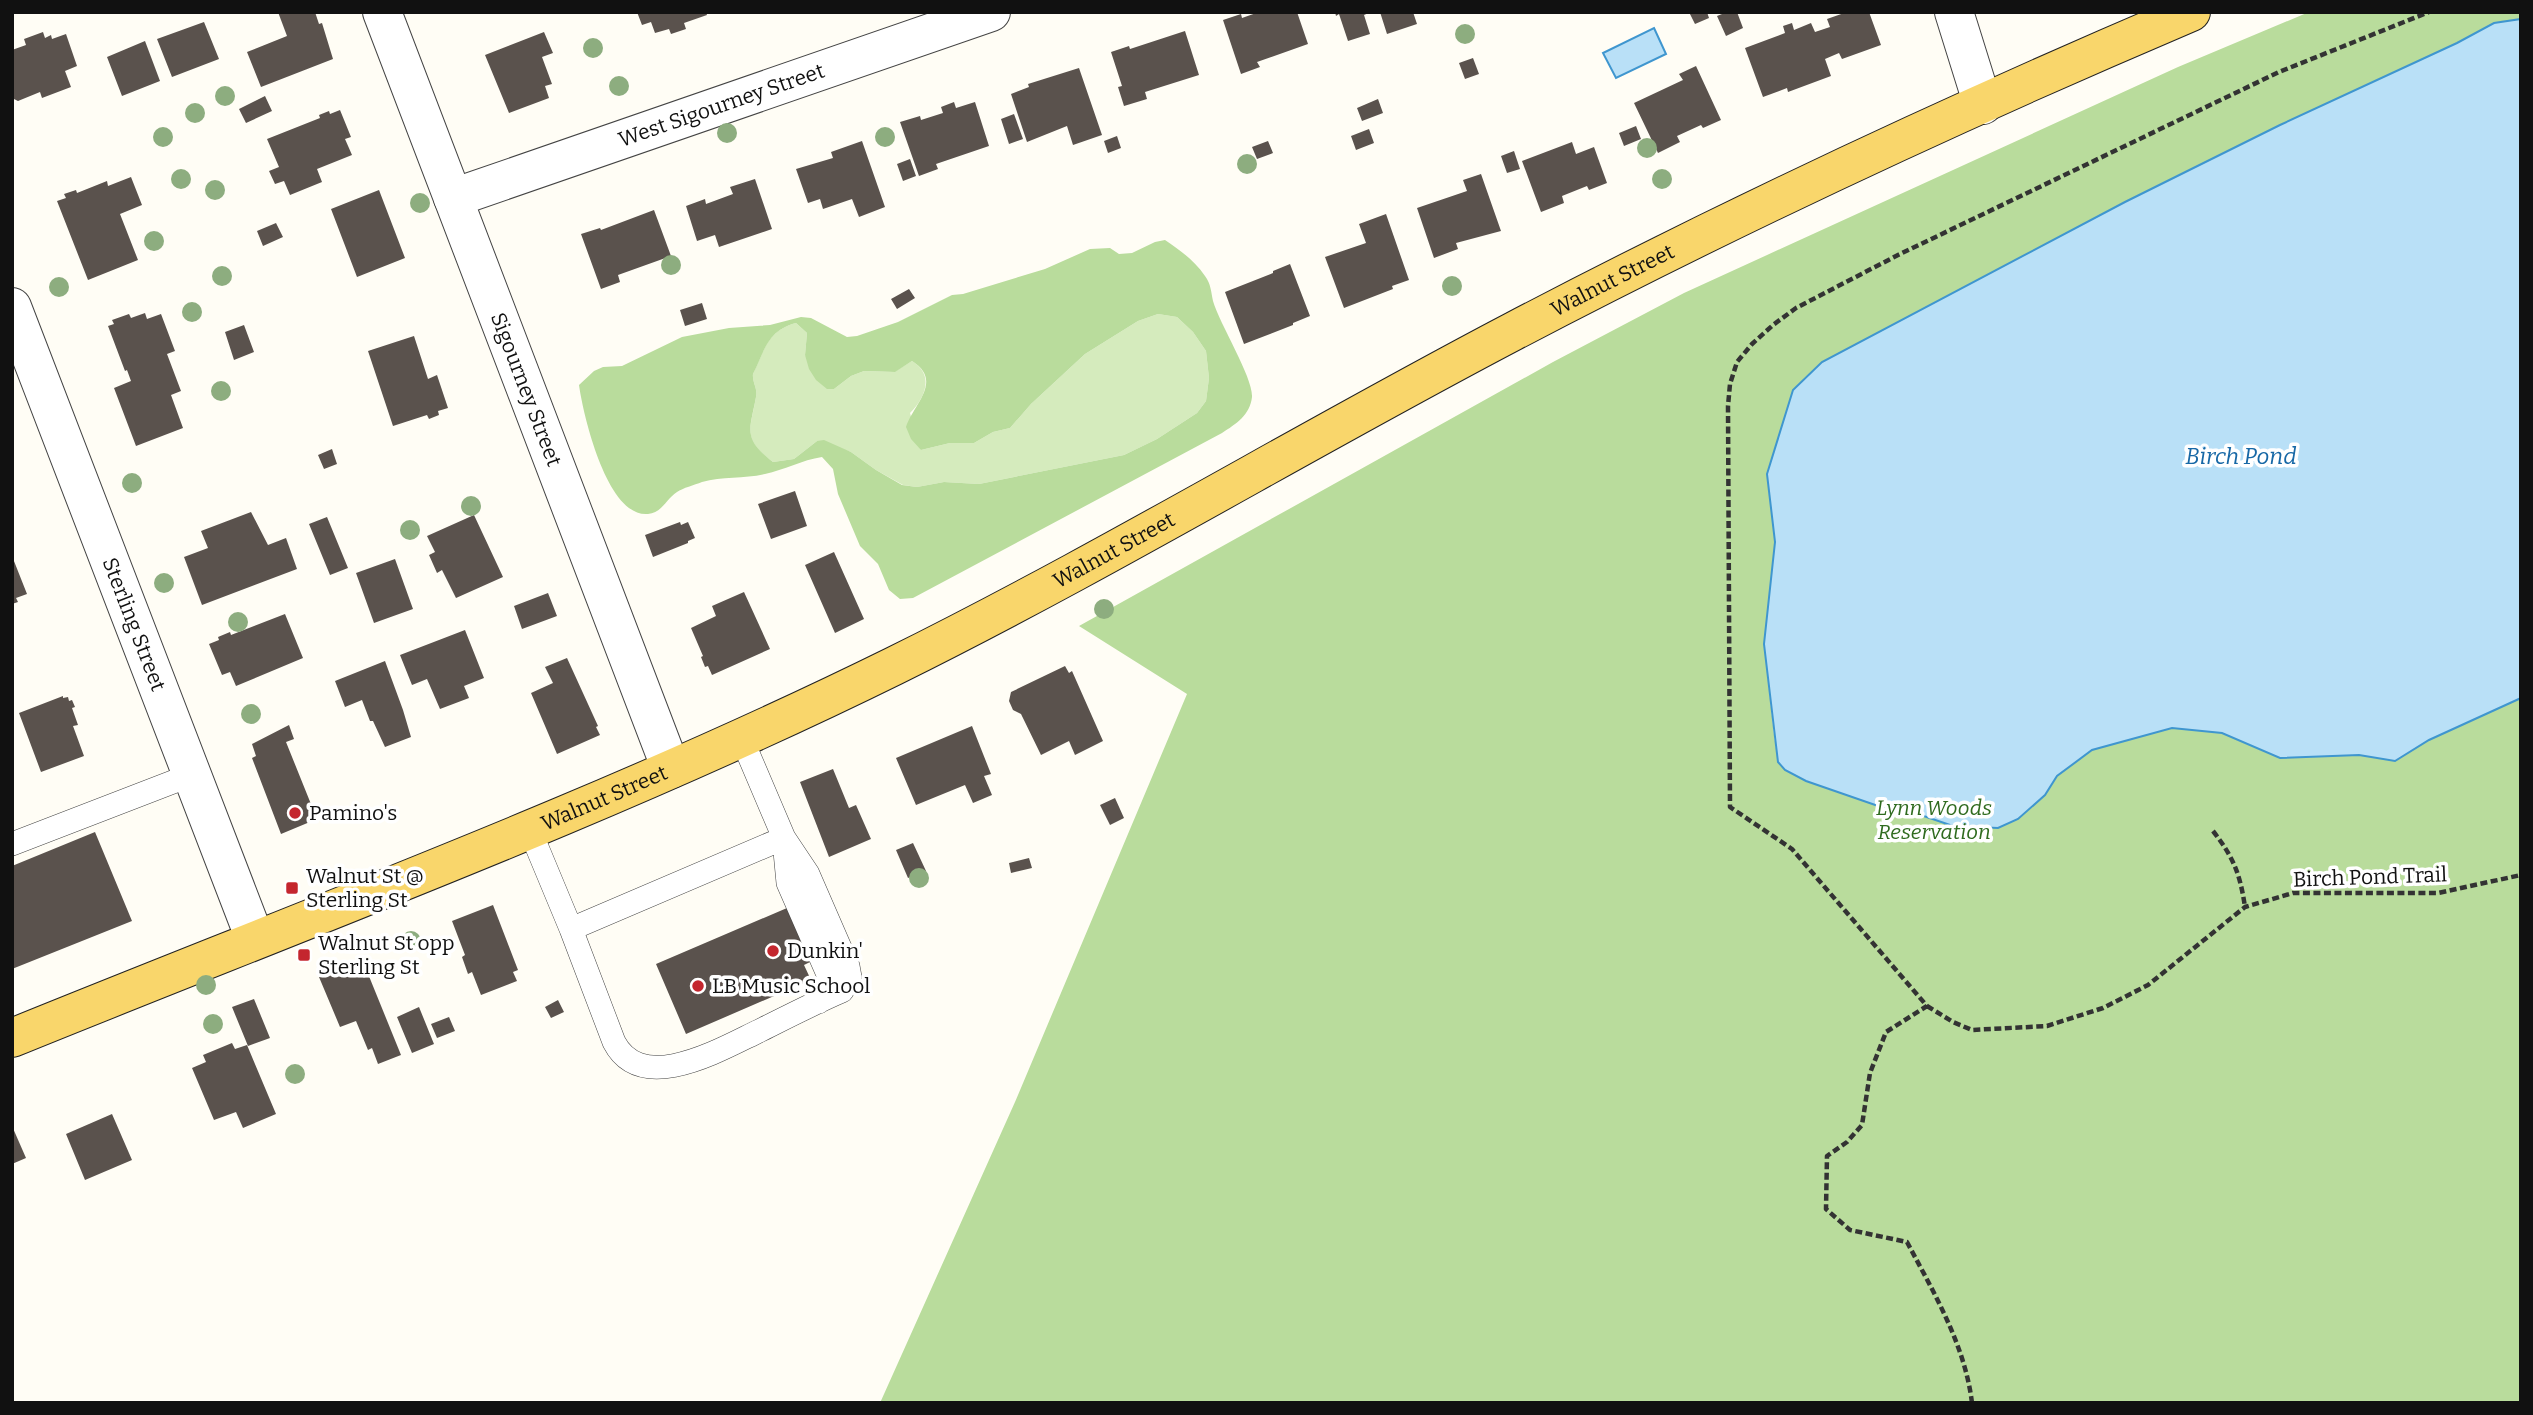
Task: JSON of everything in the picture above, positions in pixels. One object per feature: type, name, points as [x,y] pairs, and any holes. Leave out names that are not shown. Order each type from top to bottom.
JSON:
[{"type":"main road","name":"Walnut Street","points":[[12,1038],[671,769],[891,668],[1039,591],[1394,395],[1597,288],[1736,219],[2191,12]]},
{"type":"street","name":"Sigourney Street","points":[[382,12],[671,769]]},
{"type":"street","points":[[1954,12],[1983,105]]},
{"type":"street","name":"West Sigourney Street","points":[[453,198],[988,13]]},
{"type":"street","name":"Sterling Street","points":[[12,307],[255,939]]},
{"type":"lane","points":[[529,828],[618,1050],[632,1062],[646,1066],[660,1067],[704,1057],[842,991],[849,981],[850,970],[808,874],[784,838],[741,737]]},
{"type":"lane","points":[[12,844],[191,775]]},
{"type":"lane","points":[[571,929],[784,838]]},
{"type":"path","name":"Birch Pond Trail","points":[[2429,12],[2279,72],[1898,255],[1796,308],[1752,344],[1737,362],[1730,384],[1728,406],[1730,807],[1792,849],[1927,1006],[1972,1030],[2047,1026],[2103,1008],[2148,985],[2245,907],[2293,893],[2438,893],[2521,875]]},
{"type":"path","points":[[2213,831],[2230,853],[2241,883],[2245,907]]},
{"type":"path","points":[[1927,1006],[1886,1032],[1870,1073],[1862,1125],[1847,1142],[1827,1156],[1826,1209],[1850,1230],[1907,1242],[1940,1302],[1968,1373],[1972,1403]]},
{"type":"green space","name":"Lynn Woods Reservation","points":[[2309,12],[2521,12],[2521,19],[2494,23],[2457,43],[2280,125],[2125,202],[1822,362],[1767,474],[1775,542],[1764,644],[1778,762],[1785,770],[1806,781],[1881,807],[1906,810],[1953,826],[2045,795],[2057,776],[2092,750],[2172,728],[2222,733],[2280,758],[2359,755],[2395,761],[2429,740],[2521,698],[2521,1403],[880,1403],[1015,1102],[1187,694],[1079,626],[1553,362],[1684,293],[2178,67]]},
{"type":"green space","points":[[1165,240],[1187,256],[1207,279],[1217,311],[1251,388],[1251,403],[1245,414],[1222,433],[913,598],[900,599],[889,590],[878,564],[860,546],[838,494],[833,469],[822,457],[765,474],[702,482],[677,492],[660,508],[648,514],[633,511],[620,500],[600,462],[579,385],[594,371],[603,367],[622,366],[682,337],[729,328],[770,325],[801,317],[811,318],[847,337],[857,336],[898,322],[952,295],[1045,269],[1090,249],[1110,248],[1119,254],[1132,253]],"holes":[[[1158,314],[1177,317],[1193,332],[1206,351],[1209,378],[1206,401],[1197,413],[1157,439],[1124,455],[979,484],[944,482],[917,487],[902,485],[851,452],[824,440],[817,441],[794,459],[773,462],[752,440],[751,426],[756,394],[753,374],[773,336],[796,323],[807,333],[805,355],[809,369],[816,380],[827,389],[834,389],[851,376],[864,371],[895,372],[912,361],[921,369],[926,377],[924,393],[906,427],[911,439],[921,450],[950,443],[974,443],[993,432],[1010,428],[1031,404],[1085,354],[1138,321]]]},
{"type":"green space","points":[[1158,314],[1177,317],[1193,332],[1206,351],[1209,378],[1206,401],[1197,413],[1157,439],[1124,455],[979,484],[944,482],[917,487],[903,485],[851,452],[817,441],[794,459],[773,462],[752,440],[751,426],[756,394],[753,374],[768,342],[786,326],[796,323],[807,333],[805,355],[834,389],[851,376],[864,371],[894,372],[912,361],[919,367],[923,373],[925,387],[920,401],[910,413],[921,450],[950,443],[974,443],[993,432],[1010,428],[1031,404],[1085,354],[1138,321]]},
{"type":"water","name":"Birch Pond","points":[[2521,19],[2521,698],[2429,740],[2395,761],[2359,755],[2280,758],[2222,733],[2172,728],[2092,750],[2057,776],[2045,795],[2018,819],[1998,828],[1953,826],[1906,810],[1881,807],[1806,781],[1785,770],[1778,762],[1764,644],[1775,542],[1767,474],[1793,390],[1822,362],[2125,202],[2494,23]]},
{"type":"water","points":[[1654,28],[1666,54],[1616,78],[1603,53]]},
{"type":"building","points":[[278,12],[315,12],[319,24],[322,23],[333,59],[261,87],[247,52],[287,36]]},
{"type":"building","points":[[637,12],[706,12],[707,15],[684,23],[686,29],[671,34],[669,29],[655,33],[651,22],[642,25]]},
{"type":"building","points":[[1259,12],[1297,12],[1308,44],[1257,62],[1260,67],[1241,74],[1223,20],[1241,14],[1242,18]]},
{"type":"building","points":[[1335,12],[1371,12],[1364,15],[1370,34],[1348,41],[1339,14],[1336,16]]},
{"type":"building","points":[[1380,12],[1413,12],[1417,24],[1387,34]]},
{"type":"building","points":[[1689,12],[1707,12],[1709,18],[1695,24]]},
{"type":"building","points":[[1737,12],[1743,28],[1726,36],[1717,16]]},
{"type":"building","points":[[1847,12],[1869,12],[1881,45],[1842,59],[1839,53],[1825,59],[1831,76],[1788,92],[1787,88],[1763,97],[1745,48],[1785,33],[1783,26],[1792,23],[1794,30],[1811,23],[1815,32],[1830,27],[1827,19]]},
{"type":"building","points":[[204,22],[219,59],[172,77],[157,39]]},
{"type":"building","points":[[1185,31],[1199,75],[1145,92],[1147,99],[1124,106],[1118,87],[1122,86],[1111,52],[1129,46],[1130,49]]},
{"type":"building","points":[[43,32],[45,38],[51,35],[52,39],[66,34],[77,66],[65,71],[71,87],[42,98],[40,92],[18,101],[12,98],[12,50],[26,45],[24,39]]},
{"type":"building","points":[[544,32],[553,53],[542,57],[552,84],[545,86],[549,98],[509,113],[485,55]]},
{"type":"building","points":[[145,41],[160,81],[122,96],[107,57]]},
{"type":"building","points":[[1473,58],[1479,74],[1465,79],[1459,63]]},
{"type":"building","points":[[1696,66],[1721,120],[1703,128],[1701,125],[1677,136],[1680,142],[1658,153],[1634,103],[1683,80],[1679,74]]},
{"type":"building","points":[[1079,68],[1102,135],[1073,145],[1067,126],[1027,142],[1011,94],[1029,87],[1028,84]]},
{"type":"building","points":[[265,96],[272,111],[246,123],[239,109]]},
{"type":"building","points":[[1378,99],[1383,113],[1362,121],[1357,108]]},
{"type":"building","points":[[954,102],[956,108],[975,102],[989,146],[936,164],[938,169],[919,176],[900,122],[920,116],[921,120],[943,113],[941,107]]},
{"type":"building","points":[[340,110],[351,137],[345,139],[352,155],[317,169],[322,182],[290,195],[284,181],[275,184],[269,171],[279,167],[267,139],[320,118],[319,115],[329,111],[330,114]]},
{"type":"building","points":[[1014,114],[1023,139],[1009,144],[1001,119]]},
{"type":"building","points":[[1636,126],[1641,139],[1624,146],[1619,133]]},
{"type":"building","points":[[1369,129],[1374,143],[1356,150],[1351,136]]},
{"type":"building","points":[[1117,136],[1121,148],[1108,153],[1104,141]]},
{"type":"building","points":[[862,141],[885,207],[859,217],[852,199],[823,209],[820,199],[808,203],[796,169],[833,158],[831,152]]},
{"type":"building","points":[[1268,141],[1273,153],[1257,159],[1252,147]]},
{"type":"building","points":[[1572,142],[1576,154],[1594,147],[1607,183],[1589,190],[1587,186],[1562,196],[1564,203],[1541,212],[1522,161]]},
{"type":"building","points":[[1514,151],[1520,169],[1507,173],[1501,156]]},
{"type":"building","points":[[910,159],[916,176],[903,181],[897,164]]},
{"type":"building","points":[[1481,174],[1501,231],[1456,243],[1458,249],[1434,258],[1417,208],[1467,191],[1463,180]]},
{"type":"building","points":[[131,177],[142,205],[120,214],[138,260],[88,280],[57,201],[66,198],[64,194],[76,190],[77,193],[107,181],[108,186]]},
{"type":"building","points":[[755,179],[772,229],[719,247],[715,235],[697,241],[686,206],[705,199],[706,204],[733,194],[730,187]]},
{"type":"building","points":[[379,190],[405,258],[357,277],[331,209]]},
{"type":"building","points":[[654,210],[671,256],[618,275],[620,282],[601,289],[581,234],[600,228],[601,230]]},
{"type":"building","points":[[1386,214],[1409,280],[1344,308],[1325,257],[1366,243],[1359,224]]},
{"type":"building","points":[[276,223],[283,237],[263,246],[257,231]]},
{"type":"building","points":[[1290,264],[1310,316],[1244,344],[1225,292]]},
{"type":"building","points":[[909,289],[915,298],[897,309],[891,299]]},
{"type":"building","points":[[702,303],[707,319],[685,326],[680,310]]},
{"type":"building","points":[[145,313],[147,319],[161,314],[175,351],[167,354],[181,391],[171,395],[183,428],[136,446],[114,388],[131,381],[108,326],[114,324],[112,320],[129,314],[131,318]]},
{"type":"building","points":[[244,325],[254,352],[234,360],[225,332]]},
{"type":"building","points":[[414,336],[428,379],[437,375],[448,408],[438,411],[439,415],[429,419],[427,415],[393,426],[368,351]]},
{"type":"building","points":[[332,449],[337,464],[324,469],[318,455]]},
{"type":"building","points":[[795,491],[807,526],[771,539],[758,504]]},
{"type":"building","points":[[251,512],[268,545],[286,538],[297,569],[202,605],[184,557],[208,548],[201,531]]},
{"type":"building","points":[[474,515],[503,577],[456,598],[442,570],[437,573],[429,555],[435,552],[427,536]]},
{"type":"building","points":[[327,517],[348,568],[330,575],[309,524]]},
{"type":"building","points":[[680,522],[681,525],[688,522],[695,538],[653,557],[645,535]]},
{"type":"building","points":[[834,552],[864,619],[835,633],[805,565]]},
{"type":"building","points":[[12,556],[27,594],[16,598],[18,602],[12,604]]},
{"type":"building","points":[[395,559],[413,609],[374,623],[356,573]]},
{"type":"building","points":[[744,592],[770,649],[712,675],[708,666],[705,667],[691,628],[716,616],[712,606]]},
{"type":"building","points":[[548,593],[557,616],[522,629],[514,606]]},
{"type":"building","points":[[285,614],[303,658],[236,686],[230,672],[222,675],[209,644],[230,632],[231,635]]},
{"type":"building","points":[[465,630],[484,678],[464,686],[469,698],[440,709],[427,679],[412,685],[400,655]]},
{"type":"building","points":[[567,658],[600,735],[557,754],[531,693],[553,683],[545,667]]},
{"type":"building","points":[[385,661],[411,737],[385,747],[362,700],[345,707],[335,681]]},
{"type":"building","points":[[1065,666],[1069,673],[1072,671],[1103,741],[1075,755],[1069,741],[1041,755],[1021,714],[1013,710],[1009,701],[1011,692]]},
{"type":"building","points":[[63,696],[68,697],[69,701],[72,700],[75,707],[72,708],[78,725],[73,726],[84,756],[41,772],[19,713]]},
{"type":"building","points":[[289,725],[294,739],[286,742],[317,819],[281,834],[252,758],[256,756],[252,744]]},
{"type":"building","points":[[972,726],[991,774],[984,776],[992,795],[973,803],[965,785],[916,805],[896,758]]},
{"type":"building","points":[[833,769],[849,808],[856,805],[871,839],[829,857],[800,782]]},
{"type":"building","points":[[1115,798],[1124,818],[1110,825],[1100,805]]},
{"type":"building","points":[[95,832],[132,921],[12,969],[12,866]]},
{"type":"building","points":[[913,843],[926,871],[908,878],[896,850]]},
{"type":"building","points":[[1029,858],[1032,868],[1011,873],[1009,863]]},
{"type":"building","points":[[493,905],[518,970],[513,972],[517,981],[481,995],[472,972],[468,974],[462,957],[465,955],[452,921]]},
{"type":"building","points":[[787,908],[810,962],[804,965],[811,980],[686,1034],[656,964]]},
{"type":"building","points":[[362,959],[401,1055],[378,1064],[372,1048],[368,1050],[356,1021],[340,1027],[319,977]]},
{"type":"building","points":[[254,999],[270,1038],[248,1046],[232,1007]]},
{"type":"building","points":[[558,1000],[564,1012],[551,1018],[545,1007]]},
{"type":"building","points":[[419,1007],[434,1044],[412,1053],[397,1017]]},
{"type":"building","points":[[449,1017],[455,1031],[437,1038],[431,1024]]},
{"type":"building","points":[[232,1043],[235,1049],[247,1045],[276,1114],[243,1128],[236,1112],[214,1120],[192,1068],[206,1062],[203,1055]]},
{"type":"building","points":[[112,1114],[132,1160],[85,1180],[66,1134]]},
{"type":"building","points":[[12,1126],[26,1158],[12,1164]]},
{"type":"place","name":"Pamino's","points":[[295,813]]},
{"type":"place","name":"Walnut St @ Sterling St","points":[[292,888]]},
{"type":"place","name":"Dunkin'","points":[[773,951]]},
{"type":"place","name":"Walnut St opp Sterling St","points":[[304,955]]},
{"type":"place","name":"LB Music School","points":[[698,986]]}]
